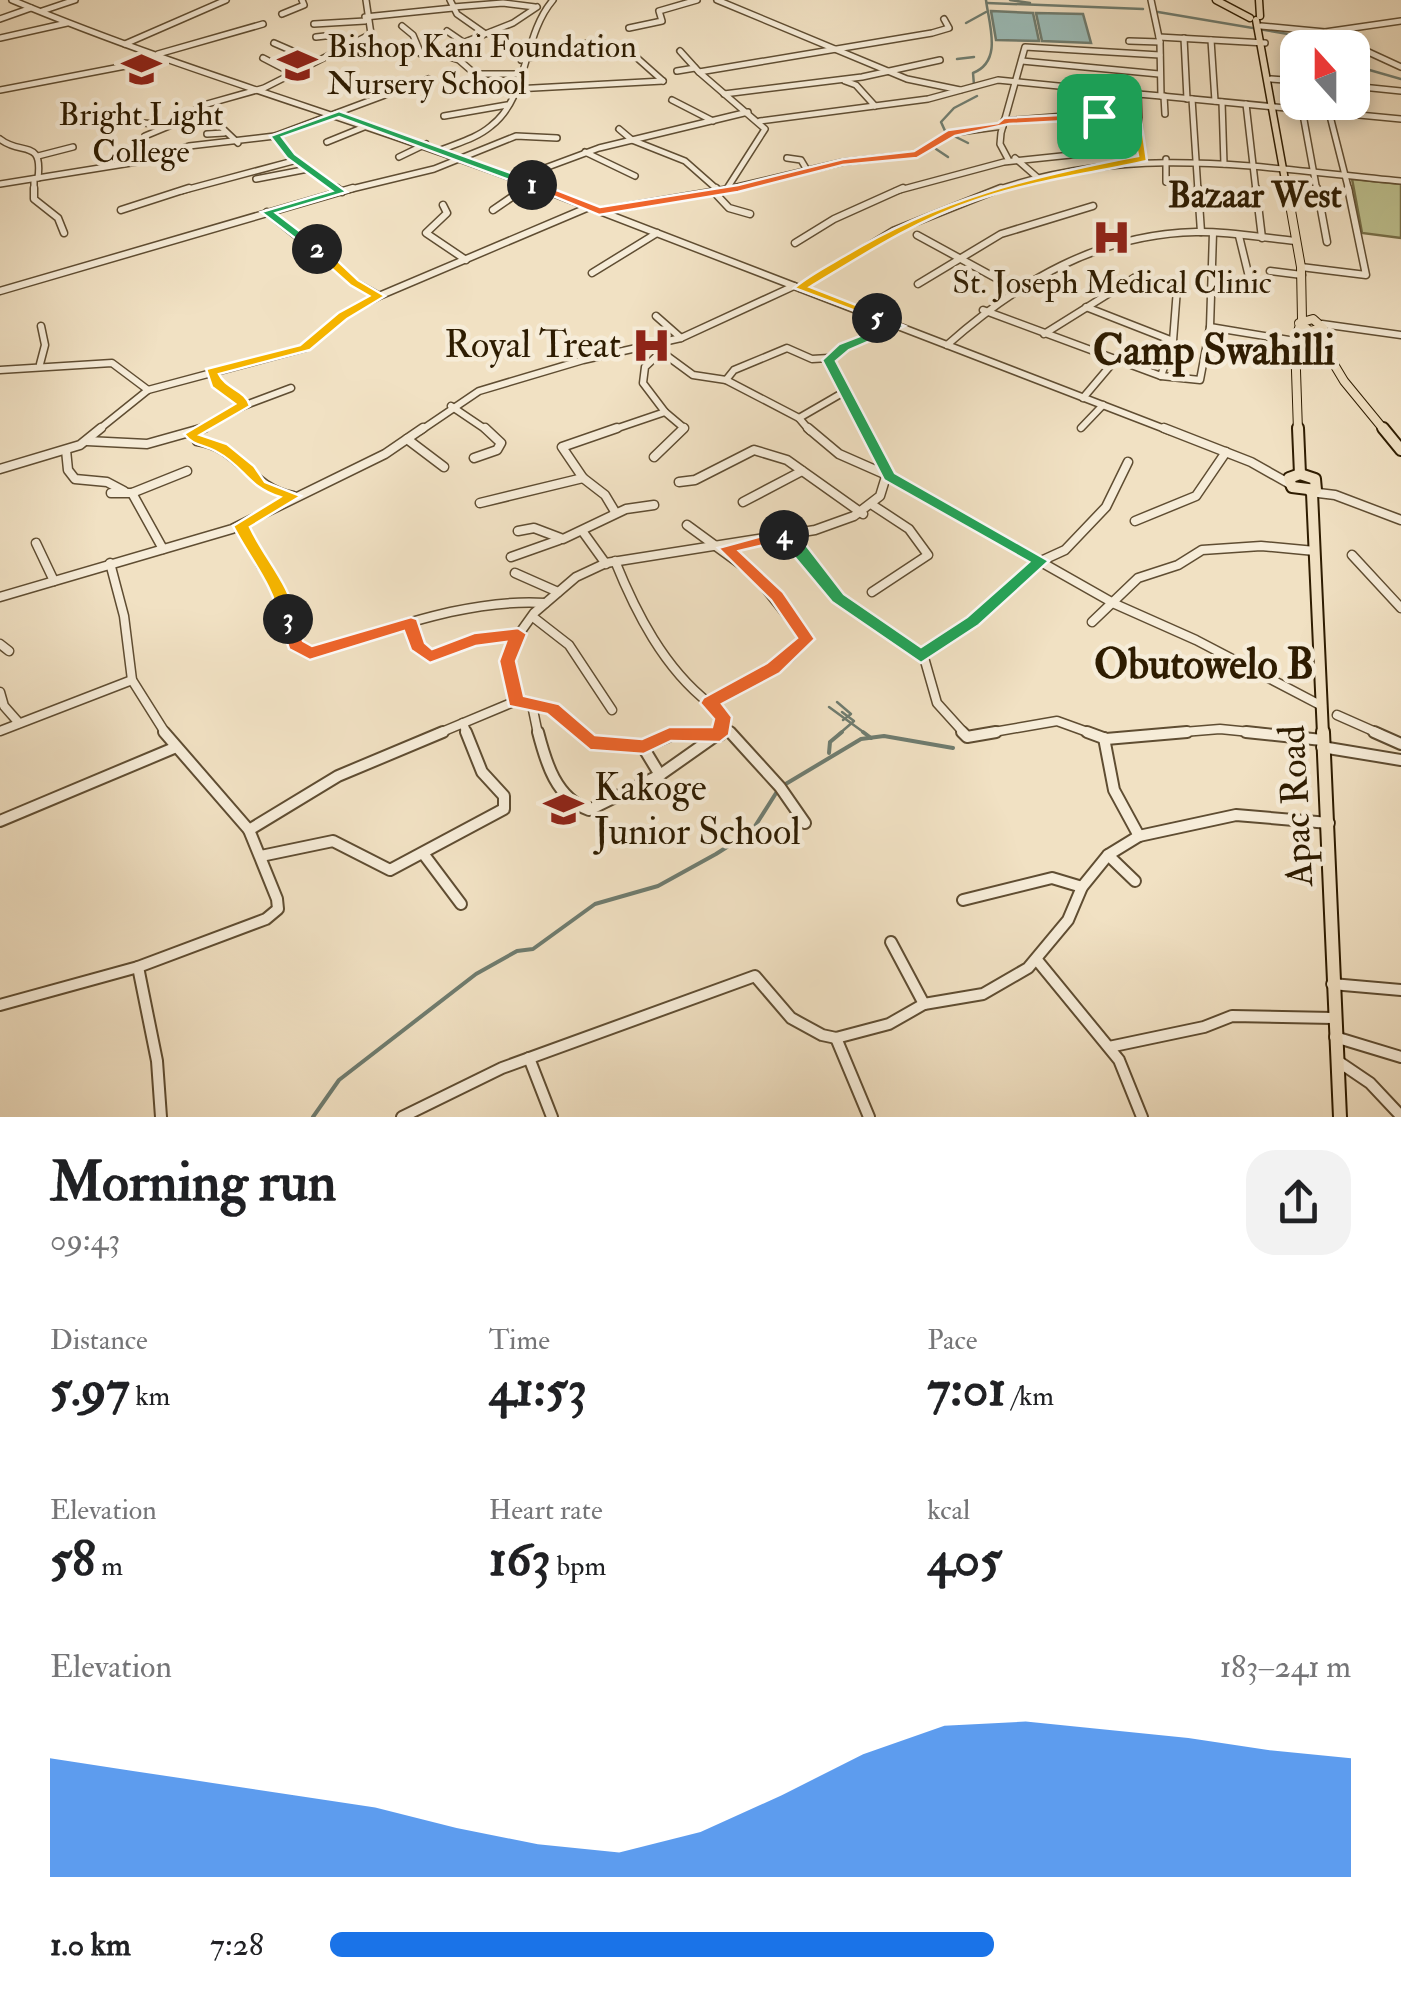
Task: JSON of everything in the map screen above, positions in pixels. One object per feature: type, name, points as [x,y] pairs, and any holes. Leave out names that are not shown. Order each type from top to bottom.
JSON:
[{"type":"main road","points":[[1216,0],[1256,19]]},
{"type":"main road","points":[[1256,0],[1256,19],[1273,105]]},
{"type":"main road","points":[[1262,43],[1301,271],[1304,321],[1296,341],[1295,477]]},
{"type":"main road","points":[[1304,321],[1319,328],[1372,413],[1401,450]]},
{"type":"main road","points":[[1372,413],[1401,442]]},
{"type":"main road","points":[[1295,477],[1313,489]]},
{"type":"main road","points":[[1295,477],[1313,489]]},
{"type":"main road","name":"Apac Road","points":[[1313,489],[1340,1117]]},
{"type":"street","points":[[0,5],[12,0],[125,44],[426,144],[1295,477]]},
{"type":"street","points":[[40,12],[76,0]]},
{"type":"street","points":[[125,44],[226,0]]},
{"type":"street","points":[[282,14],[304,5],[302,0]]},
{"type":"street","points":[[342,50],[348,42],[371,34],[365,19],[366,0]]},
{"type":"street","points":[[145,136],[190,117],[200,106],[264,88],[313,60],[342,50],[437,53],[513,23],[553,0]]},
{"type":"street","points":[[630,28],[662,22],[659,11],[696,0]]},
{"type":"street","points":[[716,0],[888,72],[920,83],[969,91]]},
{"type":"street","points":[[1151,0],[1159,40],[1165,114]]},
{"type":"street","points":[[452,5],[484,32]]},
{"type":"street","points":[[314,24],[452,5],[541,8]]},
{"type":"street","points":[[0,19],[31,8]]},
{"type":"street","points":[[442,150],[492,126],[507,105],[541,8]]},
{"type":"street","points":[[1256,19],[1314,30]]},
{"type":"street","points":[[677,70],[942,31],[948,28],[944,20]]},
{"type":"street","points":[[1339,30],[1401,21]]},
{"type":"street","points":[[0,38],[67,23]]},
{"type":"street","points":[[513,23],[534,24]]},
{"type":"street","points":[[158,54],[263,24]]},
{"type":"street","points":[[402,26],[413,35],[421,54]]},
{"type":"street","points":[[447,32],[463,42]]},
{"type":"street","points":[[316,37],[334,35],[348,42]]},
{"type":"street","points":[[1184,38],[1201,232]]},
{"type":"street","points":[[1129,41],[1184,38],[1262,43]]},
{"type":"street","points":[[521,60],[599,40]]},
{"type":"street","points":[[1211,40],[1224,164]]},
{"type":"street","points":[[274,43],[313,60]]},
{"type":"street","points":[[515,90],[663,81],[636,57],[583,46]]},
{"type":"street","points":[[1038,178],[1000,144],[1028,46],[1160,55]]},
{"type":"street","points":[[680,51],[766,130],[720,191]]},
{"type":"street","points":[[1370,52],[1401,66]]},
{"type":"street","points":[[437,53],[459,60],[475,74],[518,74]]},
{"type":"street","points":[[0,90],[166,58]]},
{"type":"street","points":[[263,58],[290,72]]},
{"type":"street","points":[[724,94],[888,72],[940,60]]},
{"type":"street","points":[[743,61],[753,71]]},
{"type":"street","points":[[1022,61],[1159,74]]},
{"type":"street","points":[[856,85],[862,76]]},
{"type":"street","points":[[1270,78],[1280,79]]},
{"type":"street","points":[[0,184],[137,162],[189,146],[276,136],[428,79]]},
{"type":"street","points":[[841,79],[856,85],[875,106]]},
{"type":"street","points":[[760,121],[969,91],[996,80],[1280,106]]},
{"type":"street","points":[[1370,88],[1401,91]]},
{"type":"street","points":[[733,100],[747,92]]},
{"type":"street","points":[[1138,94],[1138,148],[1144,158]]},
{"type":"street","points":[[672,100],[713,122]]},
{"type":"street","points":[[1246,104],[1262,238]]},
{"type":"street","points":[[444,116],[507,105]]},
{"type":"street","points":[[517,179],[584,152],[748,112]]},
{"type":"street","points":[[599,211],[720,191],[807,170],[917,154],[952,133],[1004,124],[1087,115],[1137,121]]},
{"type":"street","points":[[1370,116],[1401,119]]},
{"type":"street","points":[[1304,120],[1327,242]]},
{"type":"street","points":[[1270,271],[1366,275],[1332,120]]},
{"type":"street","points":[[144,123],[172,125]]},
{"type":"street","points":[[218,124],[238,143]]},
{"type":"street","points":[[326,142],[370,124]]},
{"type":"street","points":[[619,129],[632,140],[686,161],[720,191],[729,208],[750,214]]},
{"type":"street","points":[[207,134],[224,133]]},
{"type":"street","points":[[276,136],[297,160],[342,192]]},
{"type":"street","points":[[0,291],[464,158],[516,136],[556,138]]},
{"type":"street","points":[[0,138],[5,144],[32,149],[38,156],[34,199],[58,218],[64,233]]},
{"type":"street","points":[[479,142],[492,147]]},
{"type":"street","points":[[399,156],[426,144]]},
{"type":"street","points":[[38,156],[72,148]]},
{"type":"street","points":[[796,244],[906,187],[1012,158],[1138,148]]},
{"type":"street","points":[[584,152],[598,161],[616,162],[635,176]]},
{"type":"street","points":[[787,158],[801,160],[807,170]]},
{"type":"street","points":[[0,597],[241,526],[294,496],[370,462],[451,406],[492,386],[556,366],[659,348],[797,287],[912,222],[968,199],[1038,178],[1144,158],[1401,181]]},
{"type":"street","points":[[1166,159],[1166,182]]},
{"type":"street","points":[[121,210],[251,169],[297,160]]},
{"type":"street","points":[[256,179],[308,168]]},
{"type":"street","points":[[493,210],[532,184]]},
{"type":"street","points":[[443,205],[447,212],[427,235],[466,260]]},
{"type":"street","points":[[0,469],[87,441],[148,390],[305,348],[342,316],[379,296],[589,206]]},
{"type":"street","points":[[918,284],[957,258],[1036,220],[1093,206]]},
{"type":"street","points":[[267,212],[354,282],[379,296]]},
{"type":"street","points":[[947,345],[983,310],[1014,288],[1091,252],[1201,232],[1296,241]]},
{"type":"street","points":[[592,273],[657,233]]},
{"type":"street","points":[[983,310],[1161,376],[1200,380],[1210,327],[1213,233]]},
{"type":"street","points":[[917,235],[1014,288]]},
{"type":"street","points":[[1239,236],[1249,278]]},
{"type":"street","points":[[1044,334],[1137,276]]},
{"type":"street","points":[[1161,376],[1172,340],[1177,290]]},
{"type":"street","points":[[1086,306],[1172,340]]},
{"type":"street","points":[[656,316],[681,338]]},
{"type":"street","points":[[40,364],[45,345],[41,326]]},
{"type":"street","points":[[726,380],[734,370],[787,348],[812,359],[829,358],[844,347],[898,326]]},
{"type":"street","points":[[1210,327],[1296,341]]},
{"type":"street","points":[[1319,328],[1401,336]]},
{"type":"street","points":[[659,348],[693,374],[726,380],[786,416],[799,418],[844,392]]},
{"type":"street","points":[[654,457],[665,450],[672,434],[684,428],[665,412],[644,383],[644,367],[659,348]]},
{"type":"street","points":[[829,358],[889,476]]},
{"type":"street","points":[[1083,398],[1116,359]]},
{"type":"street","points":[[0,370],[40,364],[112,363],[148,390]]},
{"type":"street","points":[[211,372],[217,384],[242,403]]},
{"type":"street","points":[[195,442],[242,403],[290,392],[291,388]]},
{"type":"street","points":[[1082,428],[1103,405]]},
{"type":"street","points":[[451,406],[472,416],[500,443],[497,450],[474,458]]},
{"type":"street","points":[[614,510],[606,495],[583,478],[562,447],[665,412]]},
{"type":"street","points":[[799,418],[819,443],[854,464],[889,476],[1115,604],[1196,640],[1322,706]]},
{"type":"street","points":[[407,439],[444,467]]},
{"type":"street","points":[[87,441],[125,448],[195,442],[222,448],[249,469],[260,485],[294,496]]},
{"type":"street","points":[[66,450],[68,470],[75,479],[107,482],[128,492],[163,549]]},
{"type":"street","points":[[679,482],[695,480],[750,451],[780,458],[862,514]]},
{"type":"street","points":[[1135,521],[1196,496],[1226,452]]},
{"type":"street","points":[[921,656],[973,621],[1040,561],[1063,552],[1092,524],[1115,492],[1128,462]]},
{"type":"street","points":[[111,493],[128,492],[186,470]]},
{"type":"street","points":[[743,502],[802,471]]},
{"type":"street","points":[[516,701],[508,661],[518,634],[545,604],[582,574],[610,562],[726,548],[830,527],[862,514],[889,476]]},
{"type":"street","points":[[480,503],[583,478]]},
{"type":"street","points":[[1313,489],[1401,520]]},
{"type":"street","points":[[871,504],[910,529],[928,555],[872,592]]},
{"type":"street","points":[[512,557],[583,532],[614,510],[654,505]]},
{"type":"street","points":[[687,525],[726,548],[777,596],[806,639],[774,668],[709,703]]},
{"type":"street","points":[[241,526],[260,565],[284,596],[292,637],[302,651],[325,652],[411,623],[513,601],[545,604]]},
{"type":"street","points":[[518,531],[534,528],[560,539]]},
{"type":"street","points":[[583,532],[610,562],[685,686],[722,714],[722,730],[780,788],[805,823]]},
{"type":"street","points":[[786,535],[838,598],[921,656],[937,703],[967,737],[1058,720],[1104,738],[1220,729],[1322,743],[1401,760]]},
{"type":"street","points":[[36,542],[54,581]]},
{"type":"street","points":[[1092,622],[1138,578],[1178,565],[1202,550],[1261,546],[1315,551]]},
{"type":"street","points":[[1352,555],[1401,608]]},
{"type":"street","points":[[0,1006],[138,967],[258,924],[273,914],[278,899],[249,830],[224,808],[174,748],[132,680],[122,604],[110,563]]},
{"type":"street","points":[[515,573],[558,592]]},
{"type":"street","points":[[533,617],[569,645],[612,710]]},
{"type":"street","points":[[411,623],[417,646],[430,657],[474,640],[518,634]]},
{"type":"street","points":[[0,644],[9,651]]},
{"type":"street","points":[[0,731],[132,680]]},
{"type":"street","points":[[0,692],[4,706],[19,723]]},
{"type":"street","points":[[249,830],[338,776],[516,701],[552,708],[590,742],[644,746],[669,734],[722,730]]},
{"type":"street","points":[[532,704],[540,753],[581,809],[589,810],[660,775],[722,730]]},
{"type":"street","points":[[1337,715],[1401,744]]},
{"type":"street","points":[[262,856],[333,841],[384,869],[425,856],[506,804],[501,789],[482,772],[463,723]]},
{"type":"street","points":[[1104,738],[1108,778],[1125,818],[1139,836]]},
{"type":"street","points":[[644,746],[660,775]]},
{"type":"street","points":[[0,821],[174,748]]},
{"type":"street","points":[[402,1117],[457,1087],[529,1058],[755,976],[791,1018],[810,1031],[836,1038],[902,1019],[924,1004],[983,994],[1036,960],[1068,920],[1082,887],[1108,855],[1139,836],[1236,815],[1330,823]]},
{"type":"street","points":[[1108,855],[1135,881]]},
{"type":"street","points":[[425,856],[461,904]]},
{"type":"street","points":[[963,900],[1052,878],[1082,887]]},
{"type":"street","points":[[891,942],[924,1004]]},
{"type":"street","points":[[1036,960],[1110,1047],[1123,1067],[1142,1117]]},
{"type":"street","points":[[138,967],[157,1061],[161,1117]]},
{"type":"street","points":[[1332,984],[1401,990]]},
{"type":"street","points":[[1110,1047],[1204,1027],[1232,1016],[1334,1018]]},
{"type":"street","points":[[1335,1037],[1401,1057]]},
{"type":"street","points":[[836,1038],[869,1117]]},
{"type":"street","points":[[529,1058],[552,1117]]},
{"type":"street","points":[[1336,1058],[1401,1116]]},
{"type":"green space","points":[[1352,179],[1401,184],[1401,238],[1362,233]]},
{"type":"water","points":[[991,11],[1033,13],[1039,41],[996,40]]},
{"type":"water","points":[[1036,13],[1083,14],[1091,43],[1042,41]]},
{"type":"waterway","points":[[974,85],[973,73],[988,60],[991,51],[986,0]]},
{"type":"waterway","points":[[1010,0],[1030,3]]},
{"type":"waterway","points":[[987,3],[1143,9]]},
{"type":"waterway","points":[[966,23],[986,12]]},
{"type":"waterway","points":[[1158,12],[1280,33]]},
{"type":"waterway","points":[[957,59],[974,57]]},
{"type":"waterway","points":[[1370,70],[1401,79]]},
{"type":"waterway","points":[[946,133],[941,122],[954,108],[977,96]]},
{"type":"waterway","points":[[952,135],[968,143]]},
{"type":"waterway","points":[[936,149],[948,157]]},
{"type":"waterway","points":[[837,702],[851,714],[848,716]]},
{"type":"waterway","points":[[829,707],[845,719]]},
{"type":"waterway","points":[[842,712],[848,716]]},
{"type":"waterway","points":[[848,716],[854,721],[851,723]]},
{"type":"waterway","points":[[845,719],[851,723]]},
{"type":"waterway","points":[[839,734],[851,723]]},
{"type":"waterway","points":[[851,723],[866,734]]},
{"type":"waterway","points":[[829,753],[830,742],[842,732]]},
{"type":"waterway","points":[[863,732],[871,738]]},
{"type":"waterway","points":[[871,738],[884,736],[953,748]]},
{"type":"waterway","points":[[784,785],[861,739],[871,738]]},
{"type":"waterway","points":[[313,1117],[339,1080],[476,974],[517,951],[533,949],[595,904],[658,886],[716,854],[752,831],[778,790]]},
{"type":"place","name":"Bishop Kani Foundation Nursery School","points":[[297,65]]},
{"type":"place","name":"Bright Light College","points":[[141,70]]},
{"type":"place","name":"St. Joseph Medical Clinic","points":[[1112,238]]},
{"type":"place","name":"Royal Treat","points":[[651,345]]},
{"type":"place","name":"Kakoge Junior School","points":[[564,810]]},
{"type":"district","name":"Bazaar West","points":[[1255,196]]},
{"type":"district","name":"Camp Swahilli","points":[[1214,351]]},
{"type":"district","name":"Obutowelo B","points":[[1204,665]]},
{"type":"route","points":[[339,114],[599,211],[738,188],[843,162],[923,153],[952,133],[1003,126],[1004,121],[1099,116],[1137,121],[1138,148],[1144,158],[1038,178],[968,199],[893,231],[800,288],[898,326],[844,347],[829,358],[854,415],[889,476],[1040,561],[973,621],[921,656],[838,598],[798,544],[786,535],[726,548],[742,558],[777,596],[806,639],[802,647],[774,668],[709,703],[723,717],[720,735],[669,734],[644,746],[590,742],[552,708],[516,701],[508,661],[518,634],[474,640],[430,657],[417,646],[411,623],[320,654],[302,651],[292,637],[284,596],[260,565],[241,526],[294,496],[268,490],[222,448],[197,441],[191,434],[222,421],[243,406],[241,399],[217,384],[211,372],[305,348],[342,316],[379,296],[354,282],[320,250],[267,212],[342,192],[291,156],[276,136],[339,114]]}]
